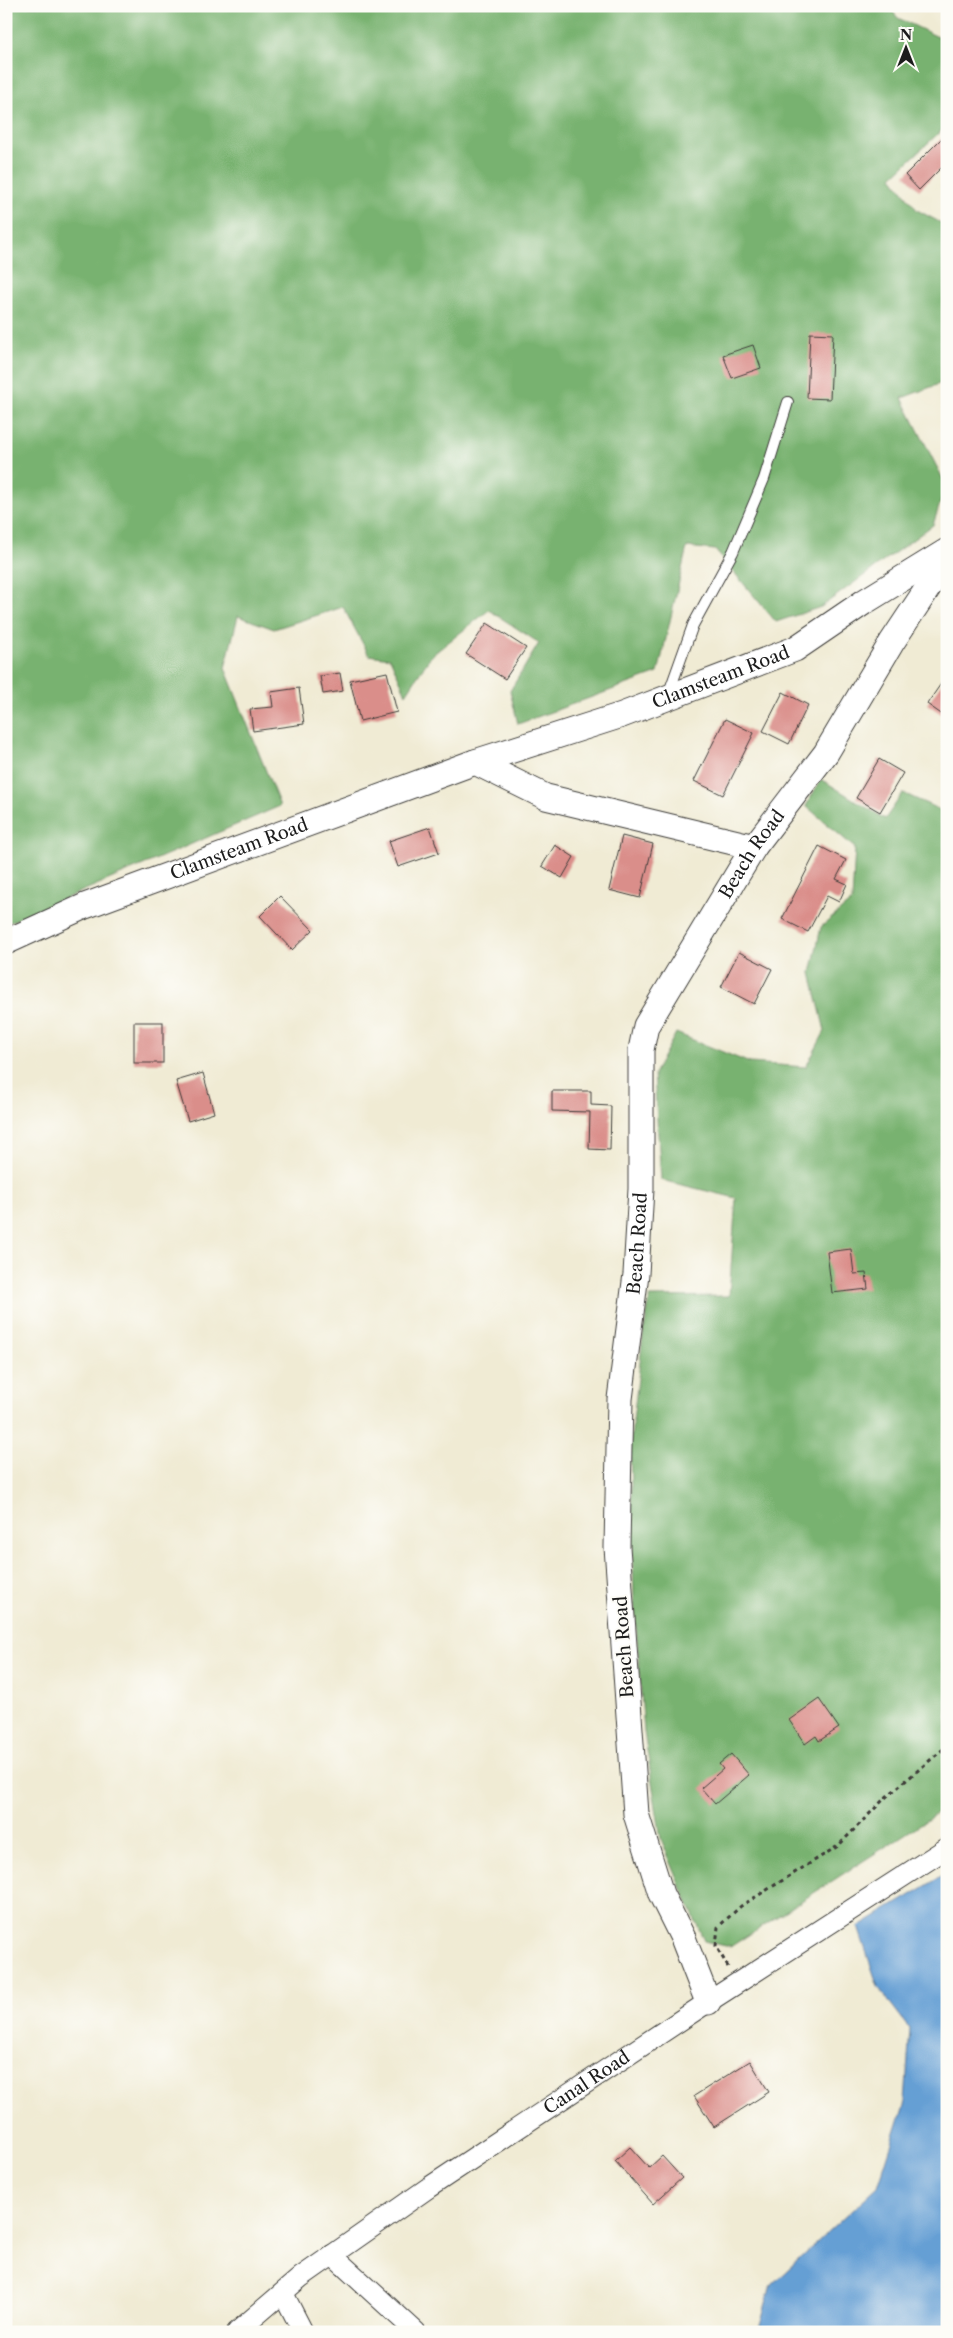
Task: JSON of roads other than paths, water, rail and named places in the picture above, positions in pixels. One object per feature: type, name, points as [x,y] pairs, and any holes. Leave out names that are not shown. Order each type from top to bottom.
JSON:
[{"type":"street","name":"Clamsteam Road","points":[[6,942],[84,906],[475,762],[622,715],[795,649],[864,602],[947,551]]},
{"type":"street","name":"Beach Road","points":[[708,2002],[683,1938],[661,1894],[636,1814],[617,1547],[620,1398],[636,1274],[641,1189],[641,1050],[646,1026],[754,847],[826,753],[892,642],[947,559]]},
{"type":"street","points":[[475,762],[546,797],[754,847]]},
{"type":"street","name":"Canal Road","points":[[237,2332],[332,2255],[428,2188],[708,2002],[947,1848]]},
{"type":"street","points":[[332,2255],[416,2332]]},
{"type":"street","points":[[283,2293],[304,2332]]},
{"type":"lane","points":[[667,698],[693,625],[733,552],[764,479],[788,402]]},
{"type":"water","points":[[947,1873],[947,2332],[758,2332],[771,2285],[878,2186],[905,2102],[910,2029],[878,1987],[858,1927]]}]
